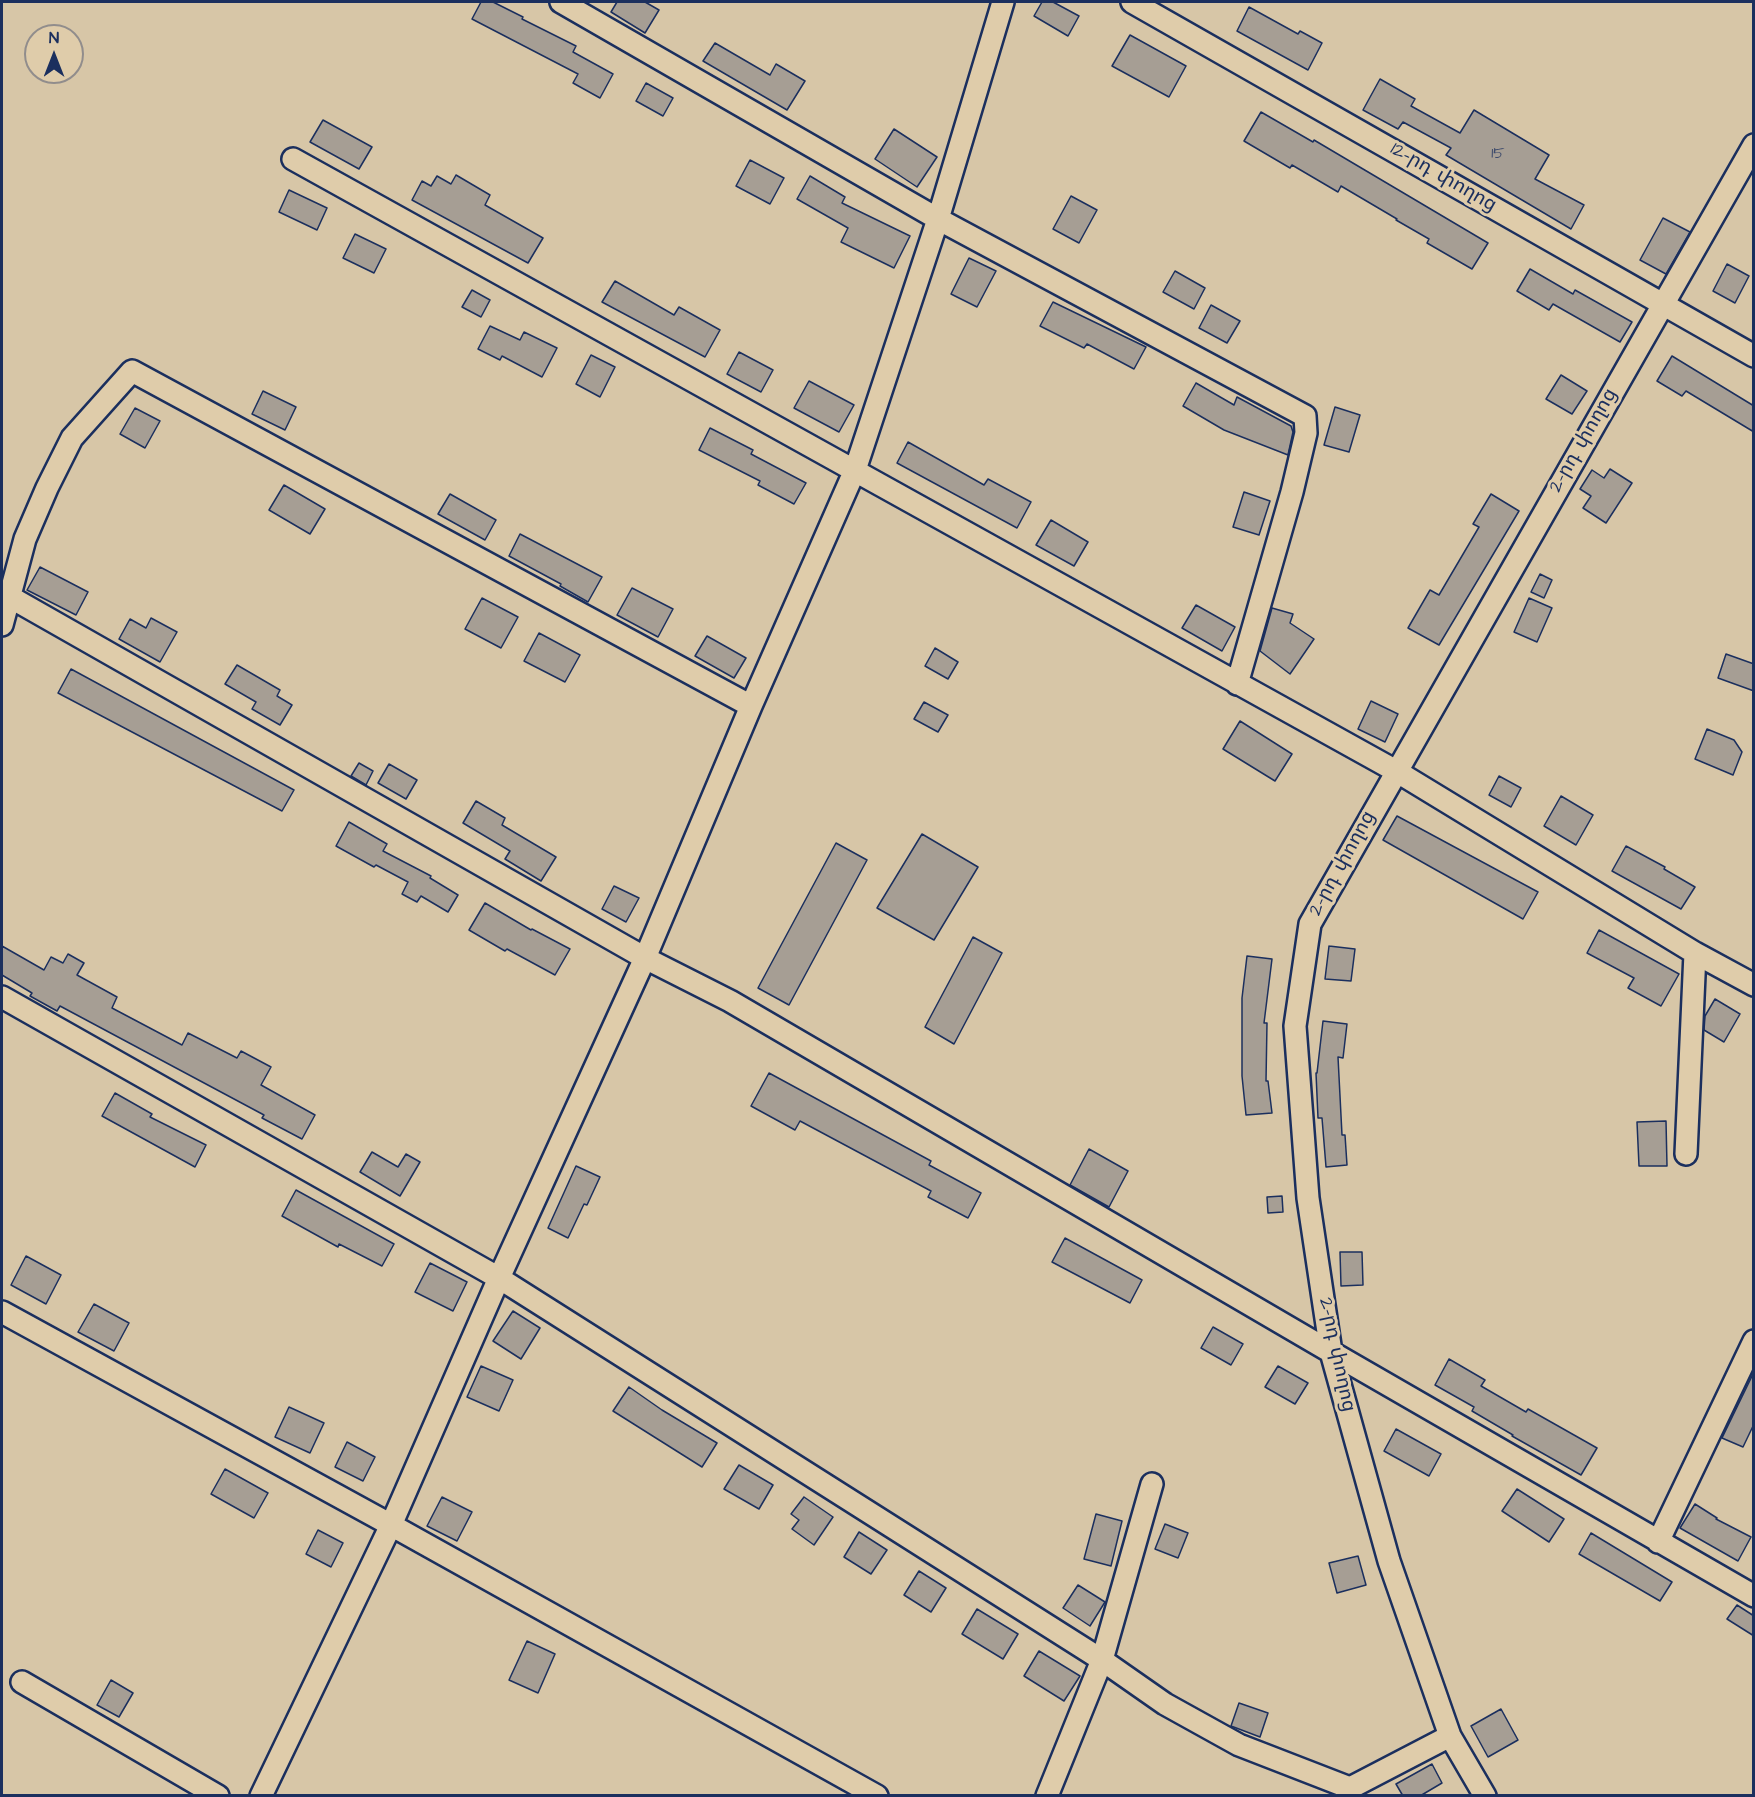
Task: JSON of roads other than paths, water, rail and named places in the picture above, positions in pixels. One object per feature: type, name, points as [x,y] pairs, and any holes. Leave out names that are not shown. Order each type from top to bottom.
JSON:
[{"type":"street","points":[[561,2],[938,219],[1305,416],[1306,433],[1294,481],[1237,684]]},
{"type":"street","points":[[261,1796],[391,1526],[499,1278],[645,958],[751,706],[855,470],[938,219],[1003,2]]},
{"type":"street","name":"12-րդ փողոց","points":[[1132,2],[1754,356]]},
{"type":"street","name":"2-րդ փողոց","points":[[1485,1796],[1450,1736],[1389,1561],[1331,1353],[1308,1198],[1295,1026],[1310,924],[1754,145]]},
{"type":"street","points":[[293,159],[1396,771],[1695,953],[1754,986]]},
{"type":"street","points":[[2,625],[25,539],[72,438],[132,371],[751,706]]},
{"type":"street","points":[[10,597],[645,958],[730,1001],[1331,1353],[1754,1596]]},
{"type":"street","points":[[1686,1154],[1695,953]]},
{"type":"street","points":[[2,998],[499,1278],[1102,1660],[1165,1704],[1239,1744],[1350,1792],[1450,1736]]},
{"type":"street","points":[[2,1312],[877,1796]]},
{"type":"street","points":[[1658,1542],[1754,1341]]},
{"type":"street","points":[[1047,1796],[1102,1660],[1152,1484]]},
{"type":"street","points":[[22,1682],[218,1796]]}]
